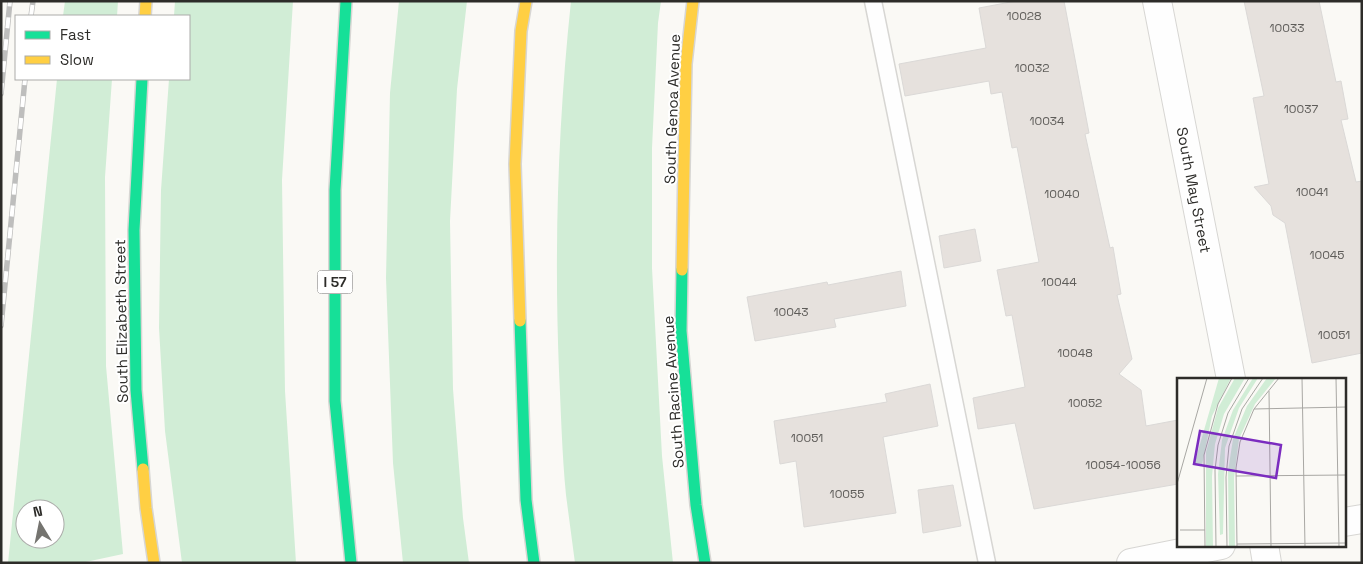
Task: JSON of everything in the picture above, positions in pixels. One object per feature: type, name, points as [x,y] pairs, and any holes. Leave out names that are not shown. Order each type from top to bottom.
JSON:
[{"type":"main road","points":[[145,15],[146,1]]},
{"type":"main road","name":"I 57","points":[[346,1],[335,190],[335,401],[352,563]]},
{"type":"main road","points":[[526,1],[521,31],[515,164],[526,500],[534,563]]},
{"type":"main road","name":"South Genoa Avenue","points":[[683,218],[686,64],[693,1]]},
{"type":"main road","name":"South Elizabeth Street","points":[[142,80],[134,230],[136,390],[146,508],[154,563]]},
{"type":"main road","name":"South Racine Avenue","points":[[683,218],[682,331],[696,506],[705,563]]},
{"type":"street","name":"South May Street","points":[[1157,1],[1231,378]]},
{"type":"street","points":[[1346,522],[1362,519]]},
{"type":"street","points":[[1130,563],[1216,546]]},
{"type":"street","points":[[1264,546],[1267,563]]},
{"type":"lane","points":[[873,1],[986,563]]},
{"type":"green space","points":[[65,1],[118,1],[117,15],[63,15]]},
{"type":"green space","points":[[175,1],[293,1],[282,180],[285,391],[296,563],[182,563],[165,431],[159,328],[161,190],[169,80],[190,80],[190,15],[174,15]]},
{"type":"green space","points":[[399,1],[467,1],[457,89],[450,221],[453,389],[463,518],[469,563],[403,563],[393,463],[386,278],[390,93]]},
{"type":"green space","points":[[571,1],[661,1],[658,23],[652,148],[652,268],[662,456],[673,563],[575,563],[564,464],[557,279],[560,140]]},
{"type":"green space","points":[[57,80],[112,80],[105,177],[106,366],[123,554],[81,563],[8,563]]},
{"type":"building","points":[[1016,1],[1064,1],[1089,133],[1085,134],[1110,248],[1113,247],[1121,294],[1117,295],[1132,359],[1119,374],[1141,390],[1146,426],[1177,420],[1177,484],[1034,509],[1015,423],[978,429],[973,398],[1025,387],[1012,315],[1006,316],[997,270],[1039,262],[1017,147],[1012,148],[1002,92],[991,94],[989,81],[905,96],[899,64],[986,48],[979,8]]},
{"type":"building","points":[[1244,1],[1319,1],[1336,82],[1341,81],[1348,119],[1341,120],[1356,182],[1362,181],[1362,353],[1312,363],[1285,223],[1273,215],[1271,206],[1254,187],[1269,184],[1253,98],[1264,96]]},
{"type":"building","points":[[975,229],[981,261],[944,268],[939,236]]},
{"type":"building","points":[[901,271],[906,306],[834,319],[836,327],[755,341],[747,297],[827,282],[828,285]]},
{"type":"building","points":[[930,384],[938,426],[883,437],[896,513],[804,527],[796,461],[780,464],[774,421],[887,402],[885,394]]},
{"type":"building","points":[[953,485],[961,526],[923,533],[918,490]]},
{"type":"railway","points":[[1,94],[10,1]]},
{"type":"railway","points":[[31,15],[33,1]]},
{"type":"railway","points":[[1,326],[25,80]]},
{"type":"traffic: fast","points":[[346,1],[335,190],[335,401],[351,563]]},
{"type":"traffic: fast","points":[[142,80],[134,230],[136,390],[143,469]]},
{"type":"traffic: fast","points":[[682,270],[681,331],[696,505],[705,563]]},
{"type":"traffic: fast","points":[[520,321],[526,500],[534,563]]},
{"type":"traffic: slow","points":[[145,15],[146,1]]},
{"type":"traffic: slow","points":[[520,321],[515,164],[521,31],[526,1]]},
{"type":"traffic: slow","points":[[682,270],[686,64],[693,1]]},
{"type":"traffic: slow","points":[[143,469],[146,508],[154,563]]}]
